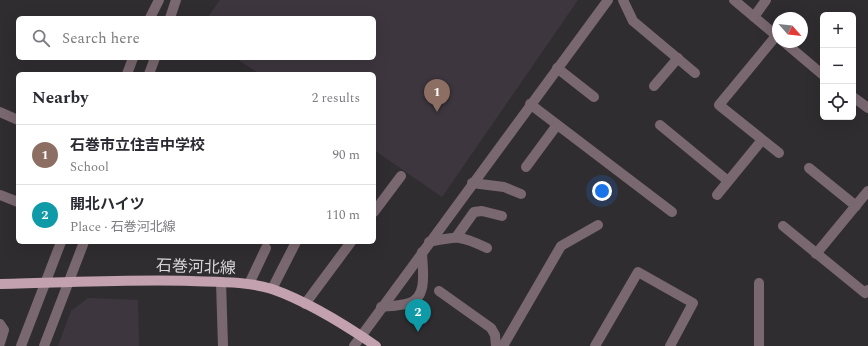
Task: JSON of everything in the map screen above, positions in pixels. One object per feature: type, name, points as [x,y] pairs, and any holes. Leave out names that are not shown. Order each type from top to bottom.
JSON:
[{"type":"main road","name":"石巻河北線","points":[[0,284],[118,280],[249,284],[272,289],[305,304],[376,346]]},
{"type":"street","points":[[151,16],[159,0]]},
{"type":"street","points":[[171,16],[176,0]]},
{"type":"street","points":[[354,346],[556,68],[608,0]]},
{"type":"street","points":[[623,0],[633,21],[695,73]]},
{"type":"street","points":[[734,0],[772,32]]},
{"type":"street","points":[[754,17],[766,0]]},
{"type":"street","points":[[772,46],[720,105],[779,153]]},
{"type":"street","points":[[791,48],[820,72]]},
{"type":"street","points":[[654,86],[678,58]]},
{"type":"street","points":[[128,72],[132,60]]},
{"type":"street","points":[[150,72],[154,60]]},
{"type":"street","points":[[556,68],[594,97]]},
{"type":"street","points":[[856,99],[868,108]]},
{"type":"street","points":[[530,104],[672,212]]},
{"type":"street","points":[[0,112],[16,119]]},
{"type":"street","points":[[526,167],[557,125]]},
{"type":"street","points":[[660,125],[728,181]]},
{"type":"street","points":[[717,195],[762,140]]},
{"type":"street","points":[[809,168],[856,206]]},
{"type":"street","points":[[376,209],[401,176]]},
{"type":"street","points":[[472,183],[504,187],[520,194]]},
{"type":"street","points":[[816,254],[868,191]]},
{"type":"street","points":[[0,195],[16,201]]},
{"type":"street","points":[[457,236],[474,212],[482,211],[502,216]]},
{"type":"street","points":[[504,346],[561,246],[598,225]]},
{"type":"street","points":[[783,226],[865,293],[868,290]]},
{"type":"street","points":[[429,242],[457,236],[468,239],[487,248]]},
{"type":"street","points":[[21,346],[60,244]]},
{"type":"street","points":[[44,346],[83,244]]},
{"type":"street","points":[[272,289],[295,244]]},
{"type":"street","points":[[305,304],[350,244]]},
{"type":"street","points":[[249,284],[266,248]]},
{"type":"street","points":[[381,307],[409,303],[415,300],[420,294],[423,285],[422,252]]},
{"type":"street","points":[[595,346],[638,272],[693,303],[670,346]]},
{"type":"street","points":[[221,282],[223,346]]},
{"type":"street","points":[[758,283],[759,346]]},
{"type":"street","points":[[439,291],[491,328],[495,336],[496,346]]},
{"type":"street","points":[[0,324],[4,330],[0,343]]},
{"type":"shaded area","points":[[220,0],[578,0],[442,197],[376,151],[376,72],[257,72],[238,60],[376,60],[376,16],[208,16]]},
{"type":"shaded area","points":[[88,298],[138,300],[139,346],[58,346],[71,311]]},
{"type":"place","name":"石巻市立住吉中学校","points":[[437,112]]},
{"type":"place","name":"開北ハイツ","points":[[418,332]]}]
